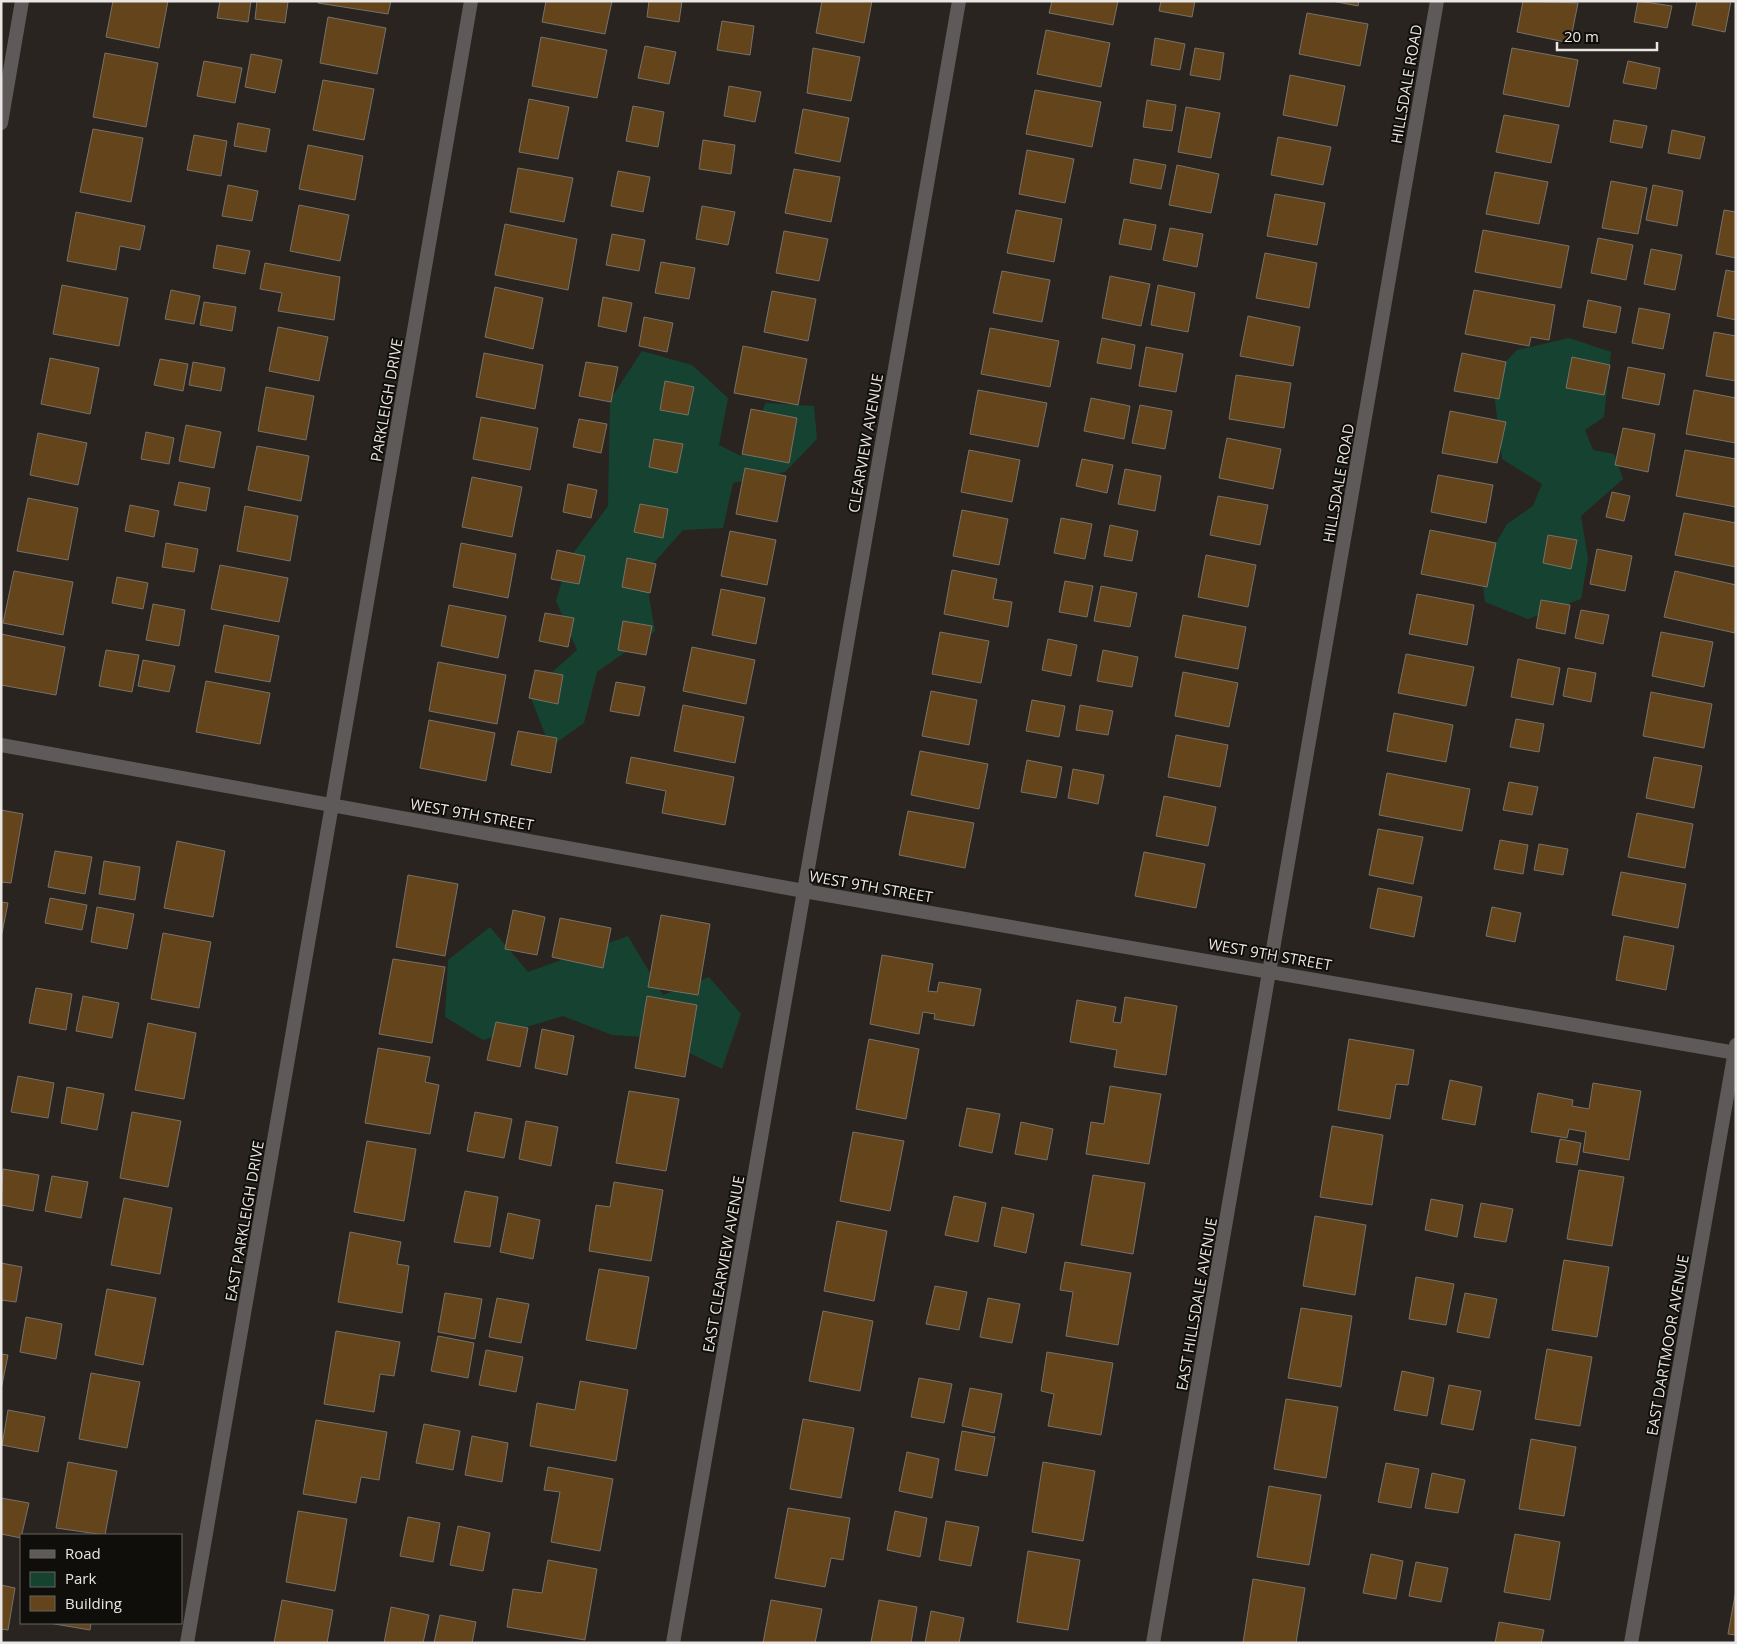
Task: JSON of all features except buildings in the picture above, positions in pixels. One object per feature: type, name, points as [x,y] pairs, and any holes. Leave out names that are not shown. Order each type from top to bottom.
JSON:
[{"type":"street","points":[[1,123],[22,1]]},
{"type":"street","name":"PARKLEIGH DRIVE","points":[[333,804],[471,1]]},
{"type":"street","name":"CLEARVIEW AVENUE","points":[[804,891],[959,1]]},
{"type":"street","name":"HILLSDALE ROAD","points":[[1270,970],[1437,1]]},
{"type":"street","name":"WEST 9TH STREET","points":[[1,745],[804,891],[1735,1050]]},
{"type":"street","name":"EAST PARKLEIGH DRIVE","points":[[187,1643],[333,804]]},
{"type":"street","name":"EAST CLEARVIEW AVENUE","points":[[673,1643],[804,891]]},
{"type":"street","name":"EAST HILLSDALE AVENUE","points":[[1153,1643],[1270,970]]},
{"type":"street","name":"EAST DARTMOOR AVENUE","points":[[1632,1643],[1735,1050]]},
{"type":"green space","points":[[1569,338],[1611,352],[1604,417],[1585,430],[1593,450],[1614,454],[1623,479],[1581,516],[1588,559],[1581,599],[1528,619],[1485,602],[1481,569],[1507,524],[1533,506],[1542,484],[1502,459],[1492,376],[1517,350]]},
{"type":"green space","points":[[642,351],[692,365],[728,398],[719,445],[741,456],[766,403],[814,406],[817,439],[785,472],[733,483],[723,528],[683,530],[645,573],[655,631],[597,672],[584,723],[550,747],[529,693],[577,650],[556,601],[568,560],[608,506],[610,400]]},
{"type":"green space","points":[[490,927],[528,972],[628,936],[663,995],[709,977],[741,1014],[722,1069],[659,1038],[612,1035],[563,1016],[483,1040],[445,1017],[448,960]]}]
